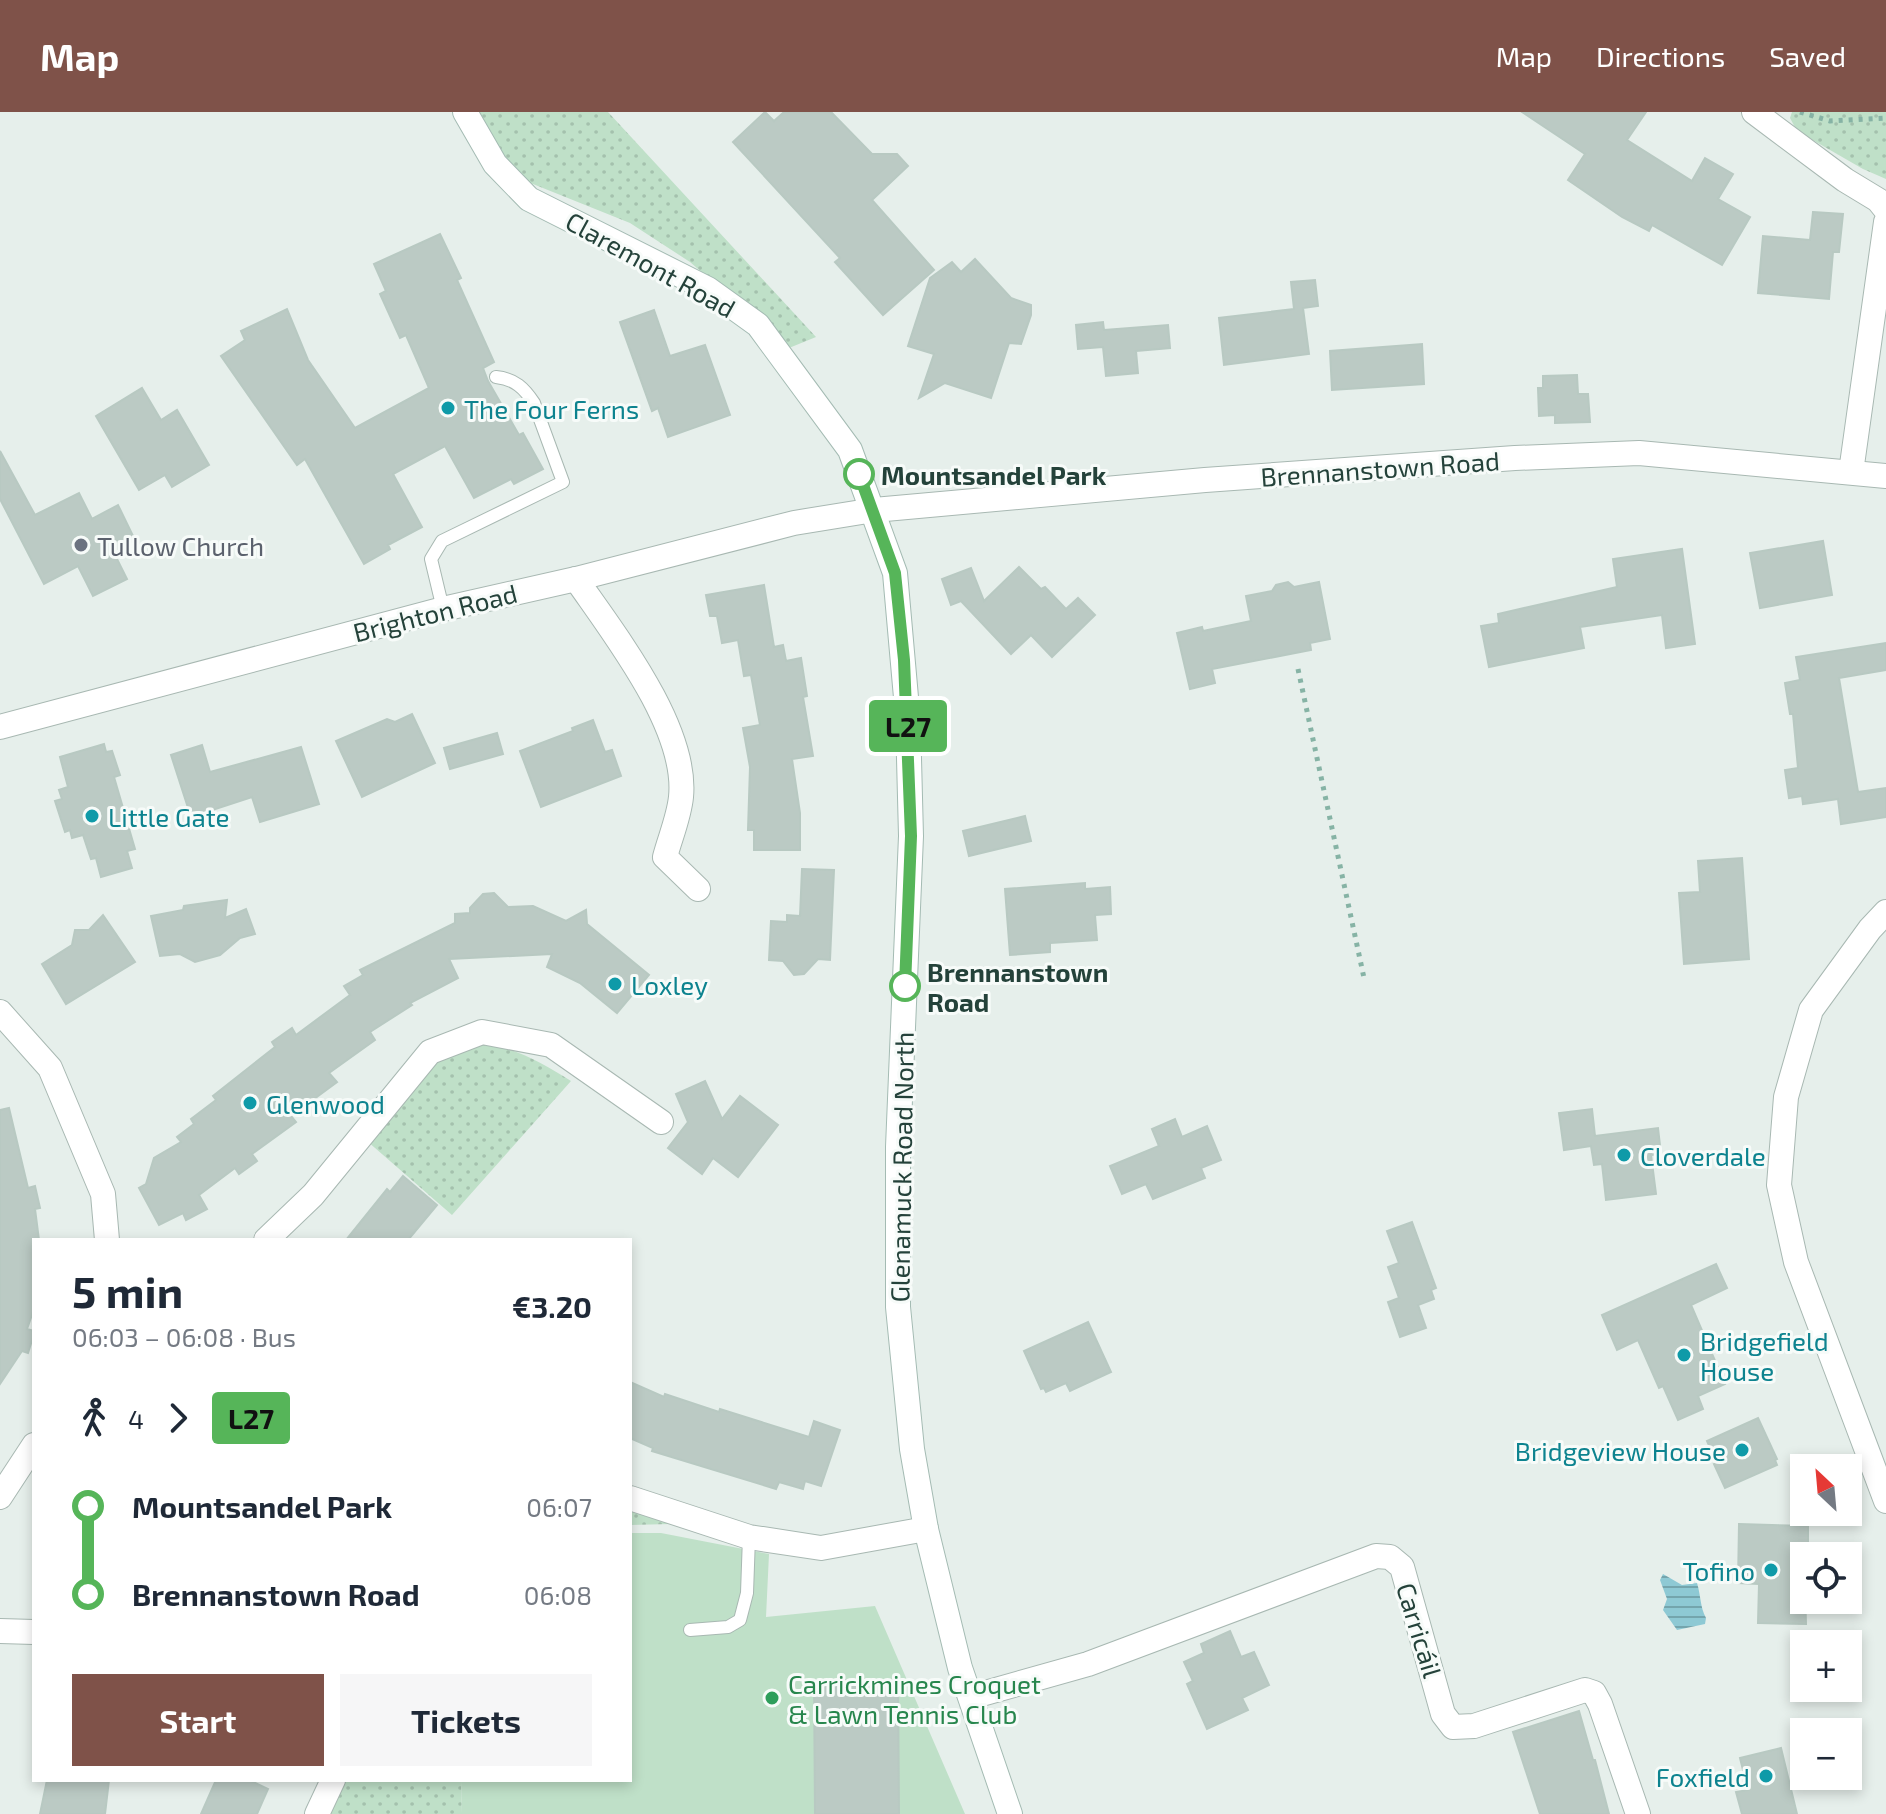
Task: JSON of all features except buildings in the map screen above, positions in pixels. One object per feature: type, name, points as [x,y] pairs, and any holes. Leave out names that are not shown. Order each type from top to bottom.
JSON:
[{"type":"street","name":"Claremont Road","points":[[465,112],[495,164],[529,199],[708,289],[758,325],[850,450],[874,510]]},
{"type":"street","points":[[1766,116],[1845,180],[1878,200],[1886,210]]},
{"type":"street","points":[[1851,472],[1886,222]]},
{"type":"street","name":"Brennanstown Road","points":[[874,510],[1205,480],[1639,453],[1886,476]]},
{"type":"street","name":"Brighton Road","points":[[0,727],[443,609],[576,579],[794,523],[874,510]]},
{"type":"street","name":"Glenamuck Road North","points":[[874,510],[895,573],[908,720],[911,836],[898,1147],[898,1307],[912,1449],[926,1529],[960,1668],[1010,1814]]},
{"type":"street","points":[[576,579],[631,659],[677,747],[681,797],[665,857],[698,889]]},
{"type":"street","points":[[1886,912],[1811,1010],[1786,1097],[1779,1185],[1796,1262],[1886,1501]]},
{"type":"street","points":[[0,1012],[50,1068],[103,1194],[107,1238]]},
{"type":"street","points":[[268,1238],[313,1195],[430,1052],[482,1032],[551,1045],[661,1122]]},
{"type":"street","points":[[0,1497],[32,1448]]},
{"type":"street","points":[[632,1499],[749,1537],[821,1548],[926,1529]]},
{"type":"street","name":"Carricáil","points":[[971,1697],[1088,1664],[1376,1556],[1390,1557],[1402,1567],[1443,1714],[1453,1727],[1474,1726],[1585,1690],[1594,1693],[1638,1814]]},
{"type":"street","points":[[0,1631],[32,1632]]},
{"type":"street","points":[[317,1814],[332,1782]]},
{"type":"lane","points":[[443,609],[431,559],[442,541],[563,482],[534,403],[527,392],[517,383],[496,377]]},
{"type":"lane","points":[[690,1630],[719,1629],[740,1620],[744,1614],[749,1537]]},
{"type":"path","points":[[1799,112],[1830,121],[1886,118]]},
{"type":"path","points":[[1298,669],[1364,978]]},
{"type":"green space","points":[[473,112],[608,112],[816,337],[789,348],[690,262],[630,223],[518,178]]},
{"type":"green space","points":[[1792,112],[1886,112],[1886,179],[1797,131],[1790,118]]},
{"type":"green space","points":[[476,1045],[514,1051],[571,1081],[452,1215],[367,1141],[427,1070],[442,1059]]},
{"type":"green space","points":[[632,1512],[671,1524],[632,1525]]},
{"type":"green space","name":"Carrickmines Croquet & Lawn Tennis Club","points":[[632,1533],[661,1533],[769,1554],[766,1617],[875,1606],[965,1814],[462,1814],[461,1782],[632,1782]]},
{"type":"green space","points":[[344,1782],[461,1782],[462,1814],[328,1814]]},
{"type":"water","points":[[1663,1574],[1682,1585],[1697,1583],[1705,1624],[1677,1630],[1663,1610],[1667,1599],[1660,1580]]},
{"type":"bus line","name":"L27","points":[[859,474],[895,573],[904,660],[911,836],[905,986]]},
{"type":"place","name":"The Four Ferns","points":[[448,408]]},
{"type":"place","name":"Mountsandel Park","points":[[859,474]]},
{"type":"place","name":"Tullow Church","points":[[81,545]]},
{"type":"place","name":"Little Gate","points":[[92,816]]},
{"type":"place","name":"Loxley","points":[[615,984]]},
{"type":"place","name":"Brennanstown Road","points":[[905,986]]},
{"type":"place","name":"Glenwood","points":[[250,1103]]},
{"type":"place","name":"Cloverdale","points":[[1624,1155]]},
{"type":"place","name":"Bridgefield House","points":[[1684,1355]]},
{"type":"place","name":"Bridgeview House","points":[[1742,1450]]},
{"type":"place","name":"Tofino","points":[[1771,1570]]},
{"type":"place","name":"Carrickmines Croquet & Lawn Tennis Club","points":[[772,1698]]},
{"type":"place","name":"Foxfield","points":[[1766,1776]]}]
